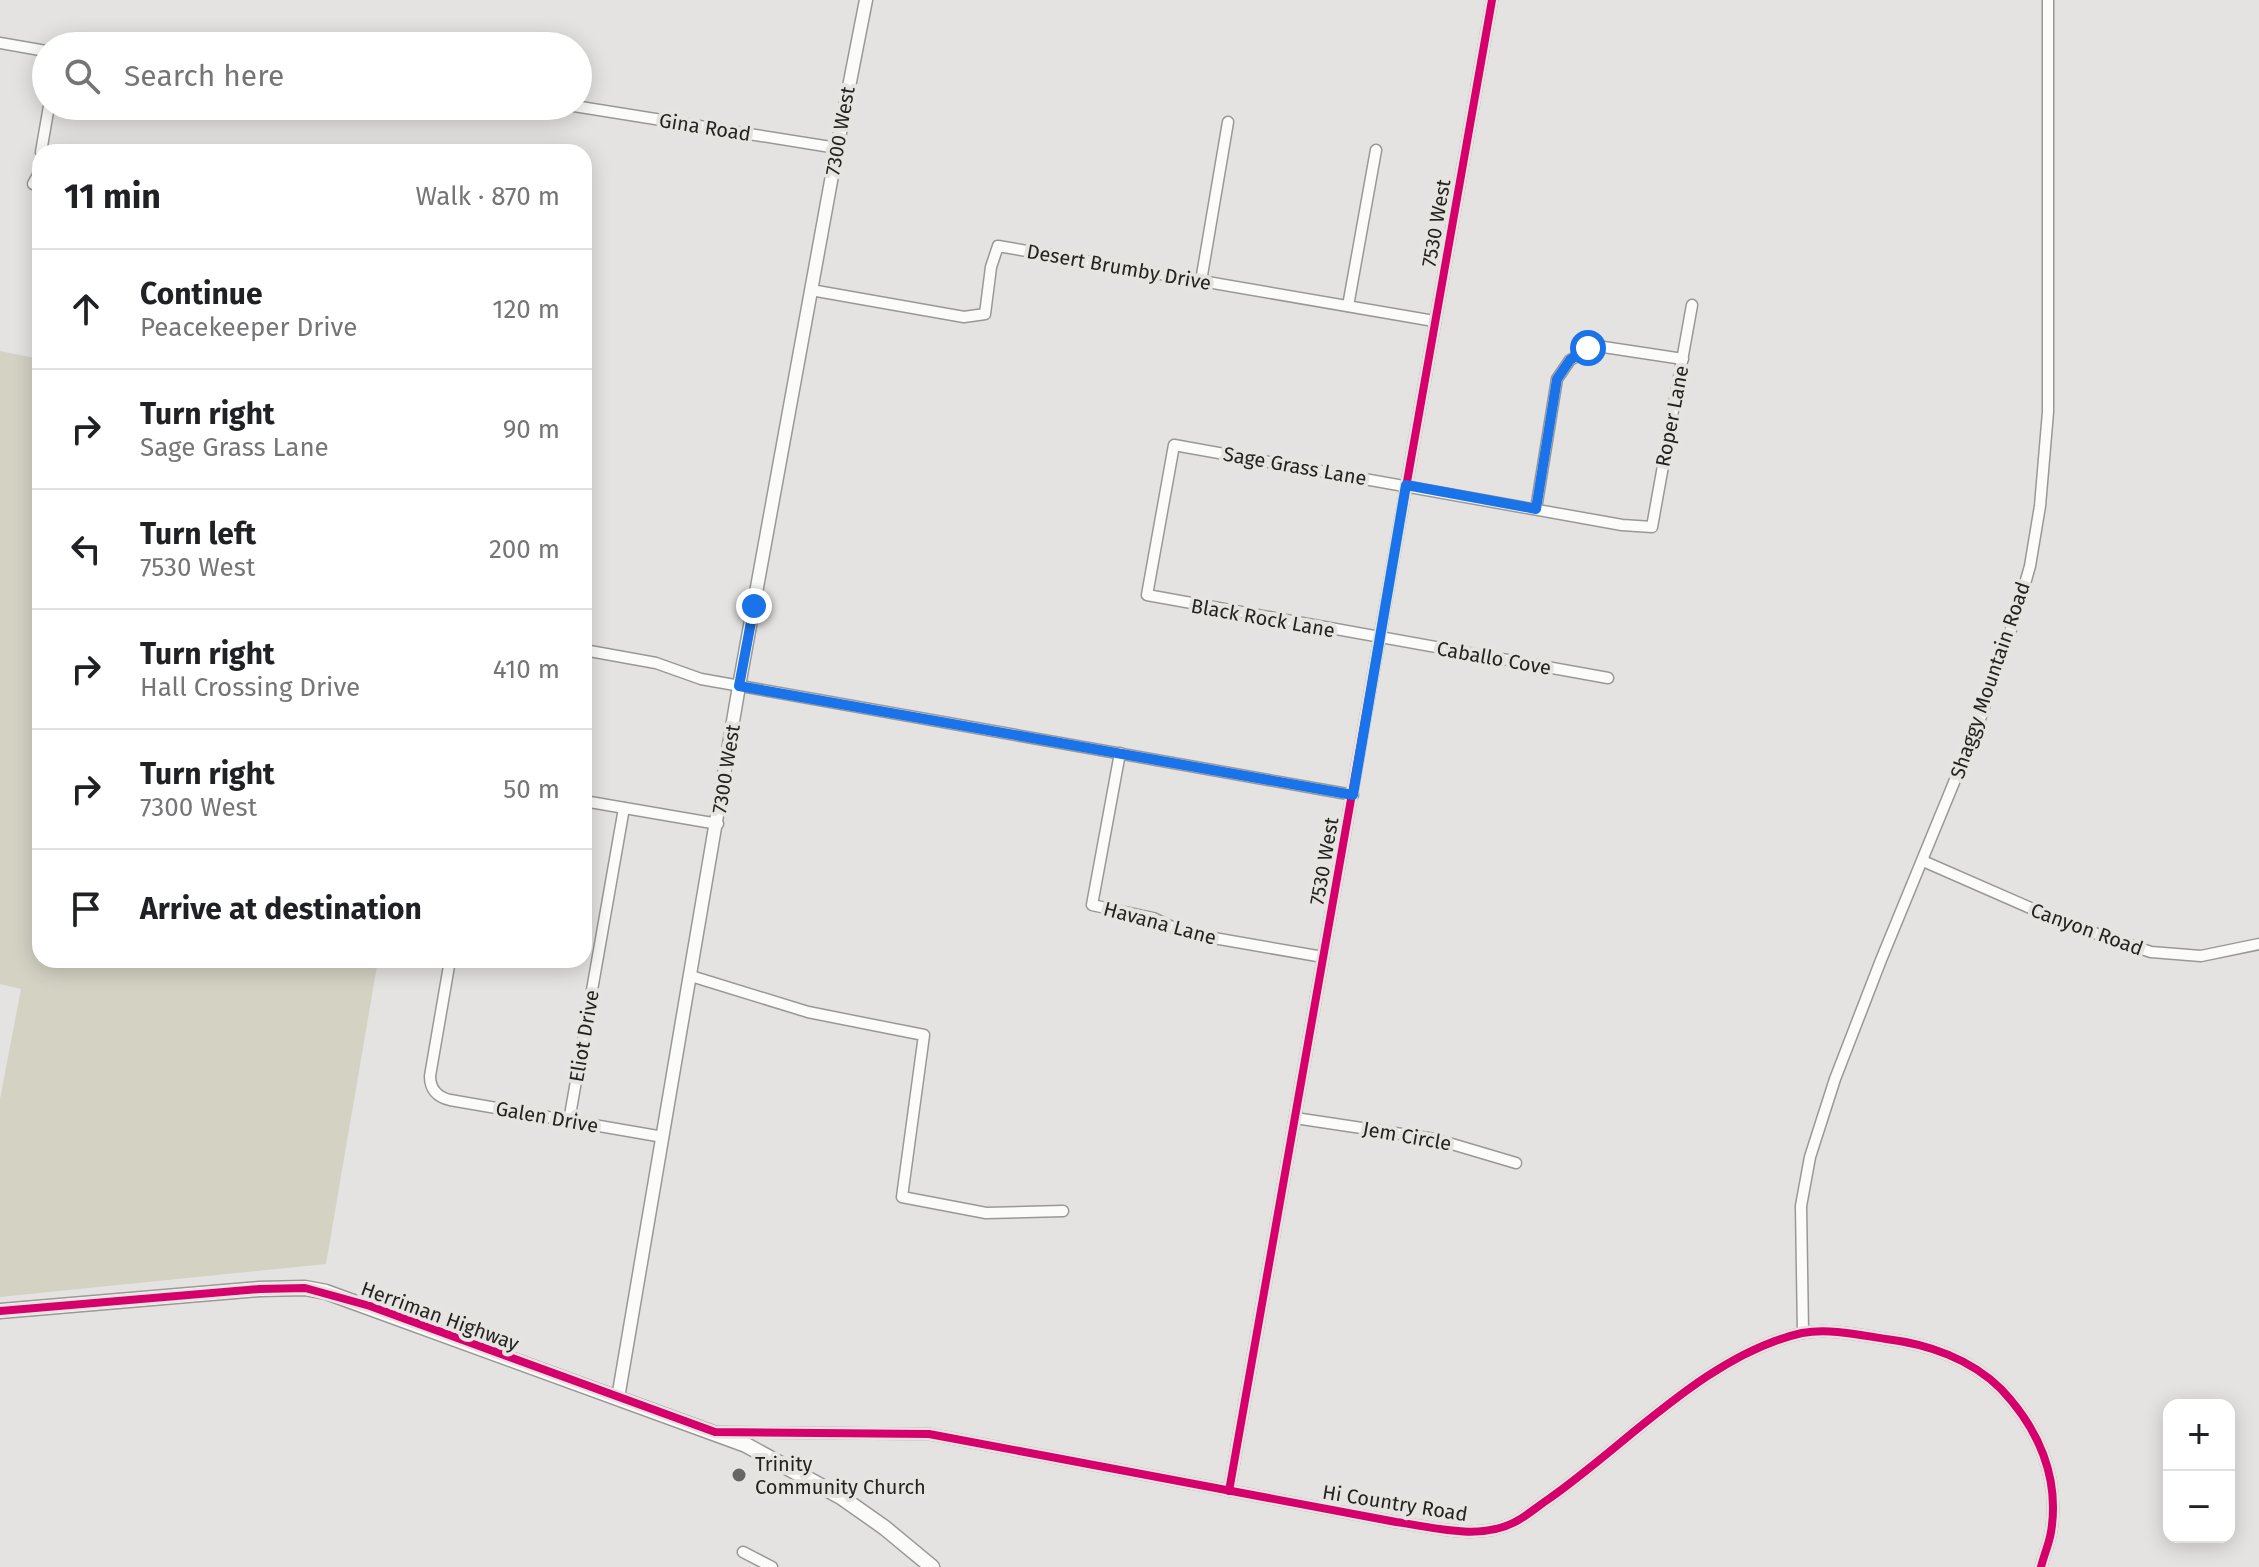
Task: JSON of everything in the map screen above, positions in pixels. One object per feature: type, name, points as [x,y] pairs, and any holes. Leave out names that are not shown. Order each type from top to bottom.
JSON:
[{"type":"main road","name":"Herriman Highway","points":[[0,1311],[305,1288],[370,1306],[715,1432],[787,1465],[841,1497],[932,1567]]},
{"type":"street","name":"7300 West","points":[[618,1398],[718,824],[739,686],[866,0]]},
{"type":"street","name":"7530 West","points":[[1229,1491],[1492,0]]},
{"type":"street","name":"Shaggy Mountain Road","points":[[1803,1333],[1801,1206],[1810,1157],[1835,1079],[1881,960],[1980,719],[2030,566],[2040,506],[2048,412],[2048,0]]},
{"type":"street","points":[[0,43],[32,49]]},
{"type":"street","name":"Gina Road","points":[[592,109],[837,148]]},
{"type":"street","points":[[42,144],[47,120]]},
{"type":"street","points":[[1201,281],[1228,122]]},
{"type":"street","points":[[1348,306],[1376,150]]},
{"type":"street","name":"Desert Brumby Drive","points":[[811,290],[964,317],[985,314],[991,267],[998,246],[1434,321]]},
{"type":"street","name":"Roper Lane","points":[[1652,527],[1692,305]]},
{"type":"street","points":[[1536,509],[1557,379],[1570,360],[1597,346],[1683,359]]},
{"type":"street","name":"Sage Grass Lane","points":[[1147,595],[1174,445],[1622,525],[1652,527]]},
{"type":"street","name":"Black Rock Lane","points":[[1147,595],[1380,638]]},
{"type":"street","name":"Caballo Cove","points":[[1380,638],[1608,678]]},
{"type":"street","points":[[592,651],[656,663],[694,678],[1353,795]]},
{"type":"street","name":"Havana Lane","points":[[1120,753],[1092,905],[1153,918],[1185,933],[1323,957]]},
{"type":"street","points":[[592,802],[718,824]]},
{"type":"street","name":"Eliot Drive","points":[[569,1121],[624,808]]},
{"type":"street","name":"Canyon Road","points":[[1923,861],[2067,924],[2151,952],[2201,956],[2259,944]]},
{"type":"street","name":"Galen Drive","points":[[449,968],[430,1076],[434,1091],[446,1099],[663,1137]]},
{"type":"street","points":[[691,976],[808,1012],[924,1035],[902,1197],[986,1213],[1063,1211]]},
{"type":"street","name":"Jem Circle","points":[[1295,1118],[1435,1139],[1516,1163]]},
{"type":"street","name":"Hi Country Road","points":[[715,1432],[929,1434],[1396,1522],[1483,1532],[1514,1523],[1592,1469],[1657,1413],[1727,1363],[1803,1333],[1838,1332],[1924,1346],[1978,1370],[1996,1384],[2025,1418],[2049,1469],[2053,1515],[2051,1535],[2041,1567]]},
{"type":"street","points":[[743,1552],[772,1567]]},
{"type":"shaded area","points":[[0,351],[32,357],[32,968],[377,968],[326,1264],[0,1297],[0,1099],[21,989],[0,984]]},
{"type":"cycle path","points":[[1229,1491],[1492,0]]},
{"type":"cycle path","points":[[0,1311],[305,1288],[370,1306],[715,1432],[929,1434],[1396,1522],[1471,1532],[1501,1528],[1524,1517],[1670,1403],[1734,1360],[1767,1344],[1802,1333],[1844,1333],[1902,1341],[1963,1361],[1989,1378],[2014,1404],[2035,1437],[2049,1473],[2053,1512],[2041,1567]]},
{"type":"place","name":"Trinity Community Church","points":[[739,1475]]},
{"type":"route","points":[[754,606],[739,686],[1353,795],[1406,485],[1536,509],[1557,379],[1570,360],[1588,348]]}]
